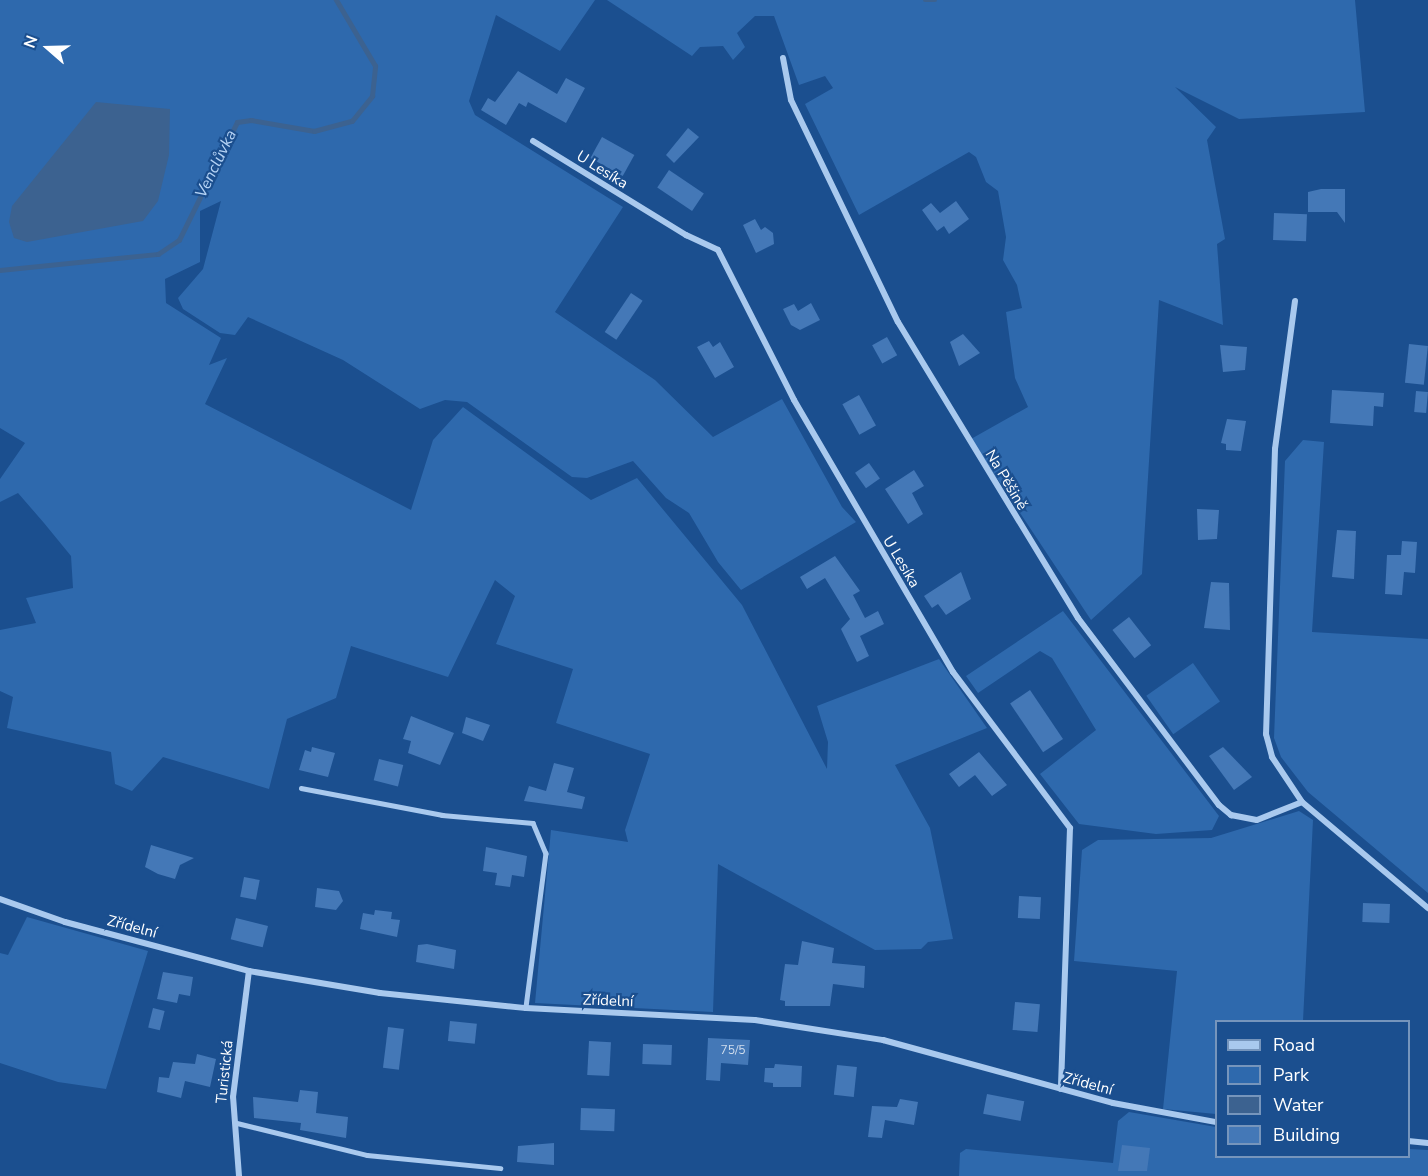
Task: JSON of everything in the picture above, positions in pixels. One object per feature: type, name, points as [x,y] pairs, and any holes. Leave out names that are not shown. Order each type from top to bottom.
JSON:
[{"type":"street","name":"Na Pěšině","points":[[783,58],[791,100],[898,322],[1078,618],[1219,805],[1231,815],[1251,820],[1302,802]]},
{"type":"street","name":"U Lesíka","points":[[533,141],[686,235],[718,250],[794,400],[947,662],[1070,828],[1061,1089]]},
{"type":"street","points":[[1295,301],[1275,449],[1265,711],[1272,757],[1302,802],[1428,908]]},
{"type":"street","name":"Zřídelní","points":[[0,899],[65,922],[249,971],[380,993],[526,1008],[755,1020],[883,1040],[1061,1089],[1215,1122]]},
{"type":"street","name":"Turistická","points":[[239,1176],[237,1124],[233,1097],[249,971]]},
{"type":"street","points":[[1410,1141],[1428,1143]]},
{"type":"lane","points":[[301,788],[441,815],[532,824],[546,853],[526,1008]]},
{"type":"lane","points":[[237,1124],[367,1155],[500,1168]]},
{"type":"green space","points":[[0,0],[595,0],[560,51],[496,15],[469,101],[475,115],[623,207],[555,312],[655,380],[713,437],[782,399],[842,507],[856,522],[741,590],[718,562],[689,513],[666,498],[633,461],[587,478],[572,477],[467,402],[445,400],[420,409],[343,360],[248,317],[235,335],[220,333],[183,309],[178,298],[203,269],[221,201],[200,211],[200,262],[165,279],[166,303],[221,338],[209,365],[227,358],[205,404],[411,510],[433,440],[463,407],[591,500],[637,478],[742,605],[827,769],[828,742],[817,706],[939,659],[987,728],[895,765],[930,828],[953,939],[928,942],[921,949],[875,950],[718,864],[713,1012],[535,1003],[551,830],[628,842],[625,830],[650,754],[556,723],[573,669],[496,644],[515,596],[495,580],[448,677],[351,646],[336,698],[287,719],[269,789],[163,757],[132,791],[115,784],[111,752],[7,728],[13,697],[0,691],[0,630],[36,623],[26,598],[73,588],[71,556],[44,523],[18,493],[0,502],[0,479],[25,443],[0,428]]},
{"type":"green space","points":[[607,0],[1355,0],[1365,112],[1239,119],[1175,87],[1216,127],[1207,140],[1225,239],[1217,244],[1223,325],[1159,300],[1142,574],[1091,620],[971,439],[1028,407],[1015,378],[1006,312],[1022,308],[1017,285],[1003,260],[1006,237],[998,191],[986,182],[976,157],[969,152],[859,215],[805,104],[833,88],[825,76],[799,85],[774,16],[755,16],[737,33],[745,47],[733,60],[723,46],[700,47],[692,56]]},
{"type":"green space","points":[[1303,440],[1324,442],[1312,632],[1428,639],[1428,893],[1308,792],[1281,757],[1274,738],[1285,461]]},
{"type":"green space","points":[[1063,611],[1219,816],[1212,830],[1156,834],[1079,824],[1040,774],[1096,730],[1052,658],[1040,651],[978,693],[966,676]]},
{"type":"green space","points":[[1193,663],[1220,702],[1173,734],[1146,696]]},
{"type":"green space","points":[[1299,811],[1313,820],[1303,1020],[1215,1020],[1215,1114],[1163,1109],[1177,971],[1074,961],[1082,850],[1098,840],[1211,838]]},
{"type":"green space","points":[[27,917],[148,951],[106,1089],[58,1082],[0,1063],[0,953],[8,955]]},
{"type":"green space","points":[[1129,1112],[1215,1127],[1215,1158],[1410,1158],[1410,1149],[1428,1150],[1428,1176],[959,1176],[960,1153],[966,1149],[1113,1163],[1118,1121]]},
{"type":"water","points":[[96,102],[170,109],[169,155],[158,201],[143,221],[27,242],[14,238],[9,222],[12,206]]},
{"type":"building","points":[[518,71],[557,94],[566,78],[585,88],[566,123],[528,102],[526,107],[519,103],[506,125],[481,110],[488,98],[495,102]]},
{"type":"building","points":[[688,128],[699,137],[674,163],[666,155]]},
{"type":"building","points":[[602,137],[634,155],[623,176],[590,158]]},
{"type":"building","points":[[669,170],[704,193],[692,211],[657,187]]},
{"type":"building","points":[[1321,189],[1345,189],[1345,223],[1337,212],[1308,212],[1308,192]]},
{"type":"building","points":[[956,201],[969,219],[949,234],[944,226],[937,231],[922,210],[931,203],[940,213]]},
{"type":"building","points":[[1274,213],[1307,214],[1306,241],[1273,240]]},
{"type":"building","points":[[755,219],[761,230],[765,227],[773,233],[774,244],[756,253],[743,225]]},
{"type":"building","points":[[631,293],[643,301],[616,340],[605,332]]},
{"type":"building","points":[[811,303],[820,320],[800,330],[791,325],[783,309],[794,304],[798,311]]},
{"type":"building","points":[[963,334],[980,353],[959,366],[950,342]]},
{"type":"building","points":[[887,337],[897,355],[882,364],[872,345]]},
{"type":"building","points":[[709,341],[713,347],[720,342],[734,367],[715,378],[697,347]]},
{"type":"building","points":[[1409,344],[1428,346],[1424,385],[1405,383]]},
{"type":"building","points":[[1220,345],[1247,347],[1245,370],[1223,372]]},
{"type":"building","points":[[1332,390],[1384,393],[1383,407],[1374,406],[1373,426],[1330,423]]},
{"type":"building","points":[[1416,391],[1428,392],[1426,413],[1414,412]]},
{"type":"building","points":[[859,395],[876,426],[859,435],[842,404]]},
{"type":"building","points":[[1227,419],[1246,421],[1241,451],[1226,450],[1226,444],[1221,443]]},
{"type":"building","points":[[869,463],[880,479],[866,488],[855,473]]},
{"type":"building","points":[[914,470],[924,486],[912,493],[923,514],[908,524],[885,489]]},
{"type":"building","points":[[1197,509],[1219,510],[1217,539],[1198,540]]},
{"type":"building","points":[[1337,530],[1356,531],[1354,579],[1332,577]]},
{"type":"building","points":[[1402,541],[1417,542],[1415,573],[1404,572],[1402,595],[1385,594],[1387,555],[1401,555]]},
{"type":"building","points":[[835,556],[860,591],[853,595],[865,618],[878,611],[884,624],[860,636],[869,656],[857,662],[841,629],[850,619],[825,578],[807,589],[800,577]]},
{"type":"building","points":[[961,572],[971,599],[946,615],[938,604],[932,608],[924,596]]},
{"type":"building","points":[[1211,582],[1229,583],[1230,630],[1204,628]]},
{"type":"building","points":[[1129,617],[1151,645],[1135,658],[1112,630]]},
{"type":"building","points":[[1030,690],[1063,739],[1043,752],[1010,703]]},
{"type":"building","points":[[411,716],[454,733],[440,765],[408,753],[411,741],[403,739]]},
{"type":"building","points":[[466,717],[490,725],[483,741],[462,733]]},
{"type":"building","points":[[312,747],[335,753],[328,777],[299,770],[305,750],[311,752]]},
{"type":"building","points":[[1223,747],[1252,777],[1234,790],[1209,756]]},
{"type":"building","points":[[979,752],[1007,785],[992,796],[975,775],[959,787],[949,774]]},
{"type":"building","points":[[379,759],[403,765],[398,786],[374,780]]},
{"type":"building","points":[[554,763],[574,768],[567,792],[585,797],[582,809],[524,801],[529,786],[546,791]]},
{"type":"building","points":[[151,845],[194,858],[180,865],[175,879],[158,874],[145,867]]},
{"type":"building","points":[[486,847],[527,856],[524,877],[512,875],[510,887],[495,885],[497,873],[483,871]]},
{"type":"building","points":[[244,877],[260,880],[256,900],[240,897]]},
{"type":"building","points":[[317,888],[339,891],[343,901],[336,910],[315,907]]},
{"type":"building","points":[[1019,896],[1041,897],[1040,919],[1018,918]]},
{"type":"building","points":[[1363,903],[1390,904],[1389,923],[1362,922]]},
{"type":"building","points":[[375,910],[392,912],[391,919],[400,920],[397,937],[360,929],[363,913],[374,915]]},
{"type":"building","points":[[236,918],[268,926],[263,947],[231,939]]},
{"type":"building","points":[[802,941],[834,948],[832,963],[865,966],[864,988],[833,984],[830,1006],[785,1006],[785,1001],[780,1000],[785,964],[798,965]]},
{"type":"building","points":[[427,944],[456,950],[454,969],[416,962],[418,945]]},
{"type":"building","points":[[163,972],[193,977],[190,996],[179,994],[177,1003],[157,999]]},
{"type":"building","points":[[1015,1002],[1040,1004],[1037,1032],[1013,1030]]},
{"type":"building","points":[[153,1008],[165,1011],[160,1030],[148,1027]]},
{"type":"building","points":[[450,1021],[477,1024],[475,1044],[448,1041]]},
{"type":"building","points":[[388,1027],[404,1029],[399,1070],[383,1068]]},
{"type":"building","points":[[708,1038],[750,1040],[748,1065],[721,1063],[720,1081],[706,1080]]},
{"type":"building","points":[[589,1041],[611,1042],[609,1076],[587,1075]]},
{"type":"building","points":[[643,1044],[672,1045],[671,1065],[642,1064]]},
{"type":"building","points":[[197,1054],[216,1059],[210,1087],[185,1081],[181,1098],[157,1092],[159,1077],[169,1078],[173,1062],[195,1064]]},
{"type":"building","points":[[775,1064],[802,1066],[801,1087],[773,1087],[773,1083],[764,1082],[765,1068],[774,1068]]},
{"type":"building","points":[[837,1065],[857,1067],[854,1097],[834,1095]]},
{"type":"building","points":[[300,1090],[318,1092],[316,1113],[348,1117],[346,1138],[300,1130],[301,1123],[254,1118],[253,1097],[298,1102]]},
{"type":"building","points":[[987,1094],[1024,1101],[1020,1121],[983,1114]]},
{"type":"building","points":[[900,1099],[918,1102],[914,1125],[885,1120],[882,1138],[868,1137],[872,1106],[897,1107]]},
{"type":"building","points":[[581,1108],[615,1109],[614,1131],[580,1130]]},
{"type":"building","points":[[554,1143],[554,1165],[517,1162],[518,1146]]},
{"type":"building","points":[[1122,1145],[1150,1148],[1147,1171],[1118,1171]]},
{"type":"waterway","name":"Venclůvka","points":[[0,270],[158,254],[179,240],[237,122],[251,120],[314,131],[352,121],[372,96],[375,66],[336,0]]},
{"type":"waterway","name":"Venclůvka","points":[[925,0],[935,0]]}]
